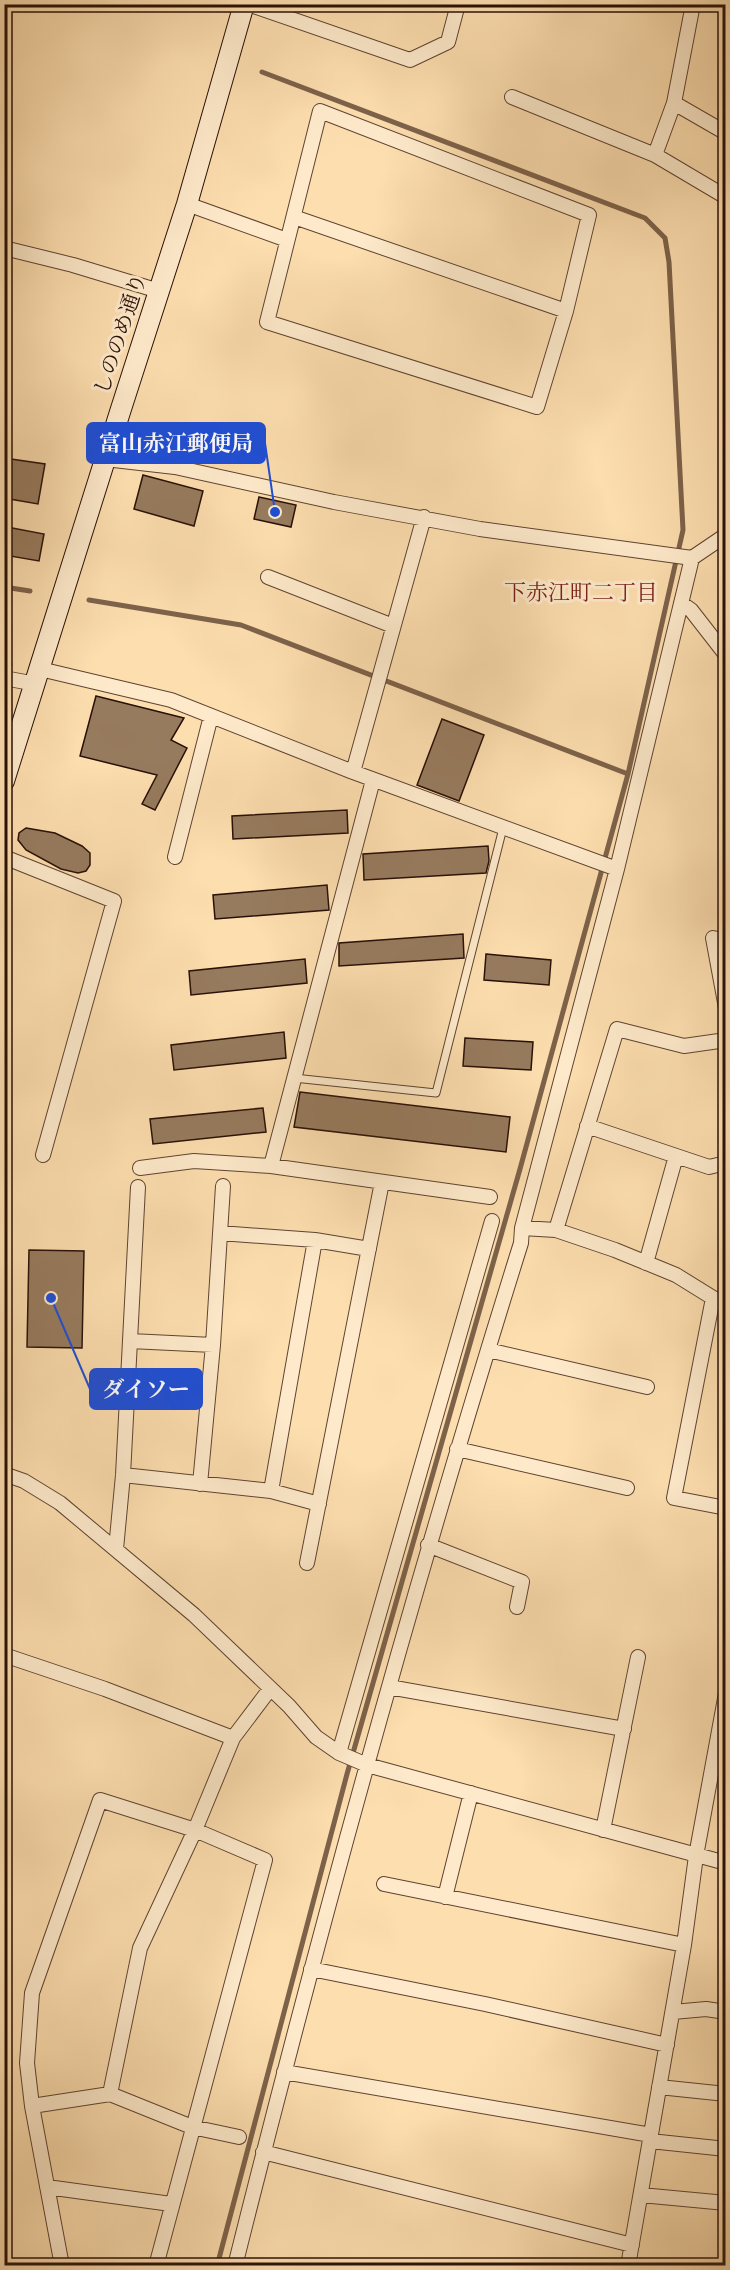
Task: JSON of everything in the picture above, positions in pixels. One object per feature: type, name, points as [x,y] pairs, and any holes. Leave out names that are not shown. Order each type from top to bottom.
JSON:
[{"type":"main road","name":"しののめ通り","points":[[4,781],[187,204],[246,4]]},
{"type":"street","points":[[246,4],[410,60],[448,42],[458,4]]},
{"type":"street","points":[[656,155],[674,102],[693,4]]},
{"type":"street","points":[[512,97],[656,155],[726,197]]},
{"type":"street","points":[[674,102],[726,134]]},
{"type":"street","points":[[320,111],[590,215],[566,310],[537,407],[267,322],[294,217],[320,111]]},
{"type":"street","points":[[187,204],[287,240]]},
{"type":"street","points":[[294,217],[566,310]]},
{"type":"street","points":[[4,248],[74,265],[159,291]]},
{"type":"street","points":[[105,459],[176,468],[334,502],[480,529],[688,557],[726,535]]},
{"type":"street","points":[[353,772],[424,518]]},
{"type":"street","points":[[235,2265],[364,1763],[389,1687],[456,1449],[521,1243],[522,1228],[681,603],[688,557]]},
{"type":"street","points":[[268,577],[393,626]]},
{"type":"street","points":[[681,603],[692,610],[726,655]]},
{"type":"street","points":[[4,678],[38,677],[171,700],[373,780],[615,868]]},
{"type":"street","points":[[175,857],[211,716]]},
{"type":"street","points":[[271,1166],[373,780]]},
{"type":"street","points":[[4,857],[114,901],[43,1155]]},
{"type":"street","points":[[726,941],[713,938],[726,1008]]},
{"type":"street","points":[[556,1230],[617,1029],[684,1046],[726,1040]]},
{"type":"street","points":[[587,1126],[709,1167],[726,1163]]},
{"type":"street","points":[[646,1263],[676,1156]]},
{"type":"street","points":[[140,1167],[194,1161],[271,1166],[490,1197]]},
{"type":"street","points":[[307,1563],[382,1182]]},
{"type":"street","points":[[200,1484],[213,1345],[223,1186]]},
{"type":"street","points":[[116,1549],[123,1475],[138,1187]]},
{"type":"street","points":[[341,1754],[492,1221]]},
{"type":"street","points":[[522,1228],[556,1230],[646,1263],[676,1275],[726,1306]]},
{"type":"street","points":[[220,1233],[315,1240],[369,1249]]},
{"type":"street","points":[[271,1491],[315,1240]]},
{"type":"street","points":[[713,1298],[674,1498],[726,1508]]},
{"type":"street","points":[[130,1341],[213,1345]]},
{"type":"street","points":[[488,1350],[647,1387]]},
{"type":"street","points":[[456,1449],[627,1488]]},
{"type":"street","points":[[4,1474],[24,1481],[60,1503],[116,1549],[194,1615],[289,1706],[316,1737],[341,1754],[364,1763],[726,1863]]},
{"type":"street","points":[[123,1475],[271,1491],[318,1504]]},
{"type":"street","points":[[428,1545],[522,1582],[517,1607]]},
{"type":"street","points":[[4,1655],[105,1689],[233,1738]]},
{"type":"street","points":[[603,1830],[638,1657]]},
{"type":"street","points":[[389,1687],[624,1729]]},
{"type":"street","points":[[111,2094],[140,1948],[195,1830],[233,1738],[270,1689]]},
{"type":"street","points":[[628,2265],[673,2012],[696,1856],[726,1693]]},
{"type":"street","points":[[445,1897],[471,1793]]},
{"type":"street","points":[[62,2265],[32,2106],[27,2063],[32,1994],[100,1800],[195,1830],[265,1860],[156,2265]]},
{"type":"street","points":[[384,1884],[684,1945]]},
{"type":"street","points":[[311,1969],[485,2004],[667,2045]]},
{"type":"street","points":[[673,2012],[706,2009],[726,2012]]},
{"type":"street","points":[[284,2072],[651,2138],[726,2149]]},
{"type":"street","points":[[659,2087],[726,2094]]},
{"type":"street","points":[[32,2106],[111,2094],[192,2127],[239,2137]]},
{"type":"street","points":[[263,2152],[632,2245]]},
{"type":"street","points":[[47,2187],[171,2204]]},
{"type":"street","points":[[641,2195],[726,2203]]},
{"type":"lane","points":[[294,1078],[436,1093],[503,828]]},
{"type":"building","points":[[4,458],[45,464],[38,504],[4,498]]},
{"type":"building","points":[[143,475],[203,491],[194,526],[134,509]]},
{"type":"building","points":[[259,497],[296,505],[291,527],[254,519]]},
{"type":"building","points":[[7,527],[44,534],[39,561],[4,555]]},
{"type":"building","points":[[96,696],[184,718],[171,740],[187,748],[155,810],[142,804],[157,775],[80,756]]},
{"type":"building","points":[[442,719],[484,735],[459,801],[417,785]]},
{"type":"building","points":[[347,810],[348,833],[233,839],[232,816]]},
{"type":"building","points":[[26,828],[55,833],[82,846],[90,853],[90,865],[86,871],[78,873],[61,869],[26,850],[18,840],[19,833]]},
{"type":"building","points":[[488,846],[489,861],[486,873],[364,880],[363,854]]},
{"type":"building","points":[[327,885],[329,910],[215,919],[213,895]]},
{"type":"building","points":[[463,934],[464,958],[339,966],[339,943]]},
{"type":"building","points":[[486,954],[551,960],[549,985],[484,980]]},
{"type":"building","points":[[305,959],[307,983],[191,995],[189,971]]},
{"type":"building","points":[[284,1032],[286,1058],[174,1070],[171,1045]]},
{"type":"building","points":[[465,1038],[533,1042],[531,1070],[463,1066]]},
{"type":"building","points":[[300,1092],[510,1117],[506,1152],[294,1127]]},
{"type":"building","points":[[263,1108],[266,1132],[153,1144],[150,1119]]},
{"type":"building","points":[[29,1250],[84,1251],[82,1348],[27,1347]]},
{"type":"waterway","points":[[217,2266],[347,1774],[520,1169],[628,774],[683,530],[669,262],[665,238],[645,218],[262,72]]},
{"type":"waterway","points":[[4,587],[30,591]]},
{"type":"waterway","points":[[89,600],[241,625],[628,774]]},
{"type":"waterway","points":[[4,664],[10,664]]},
{"type":"place","name":"富山赤江郵便局","points":[[275,512]]},
{"type":"place","name":"ダイソー","points":[[51,1298]]},
{"type":"district","name":"下赤江町二丁目","points":[[581,592]]}]
